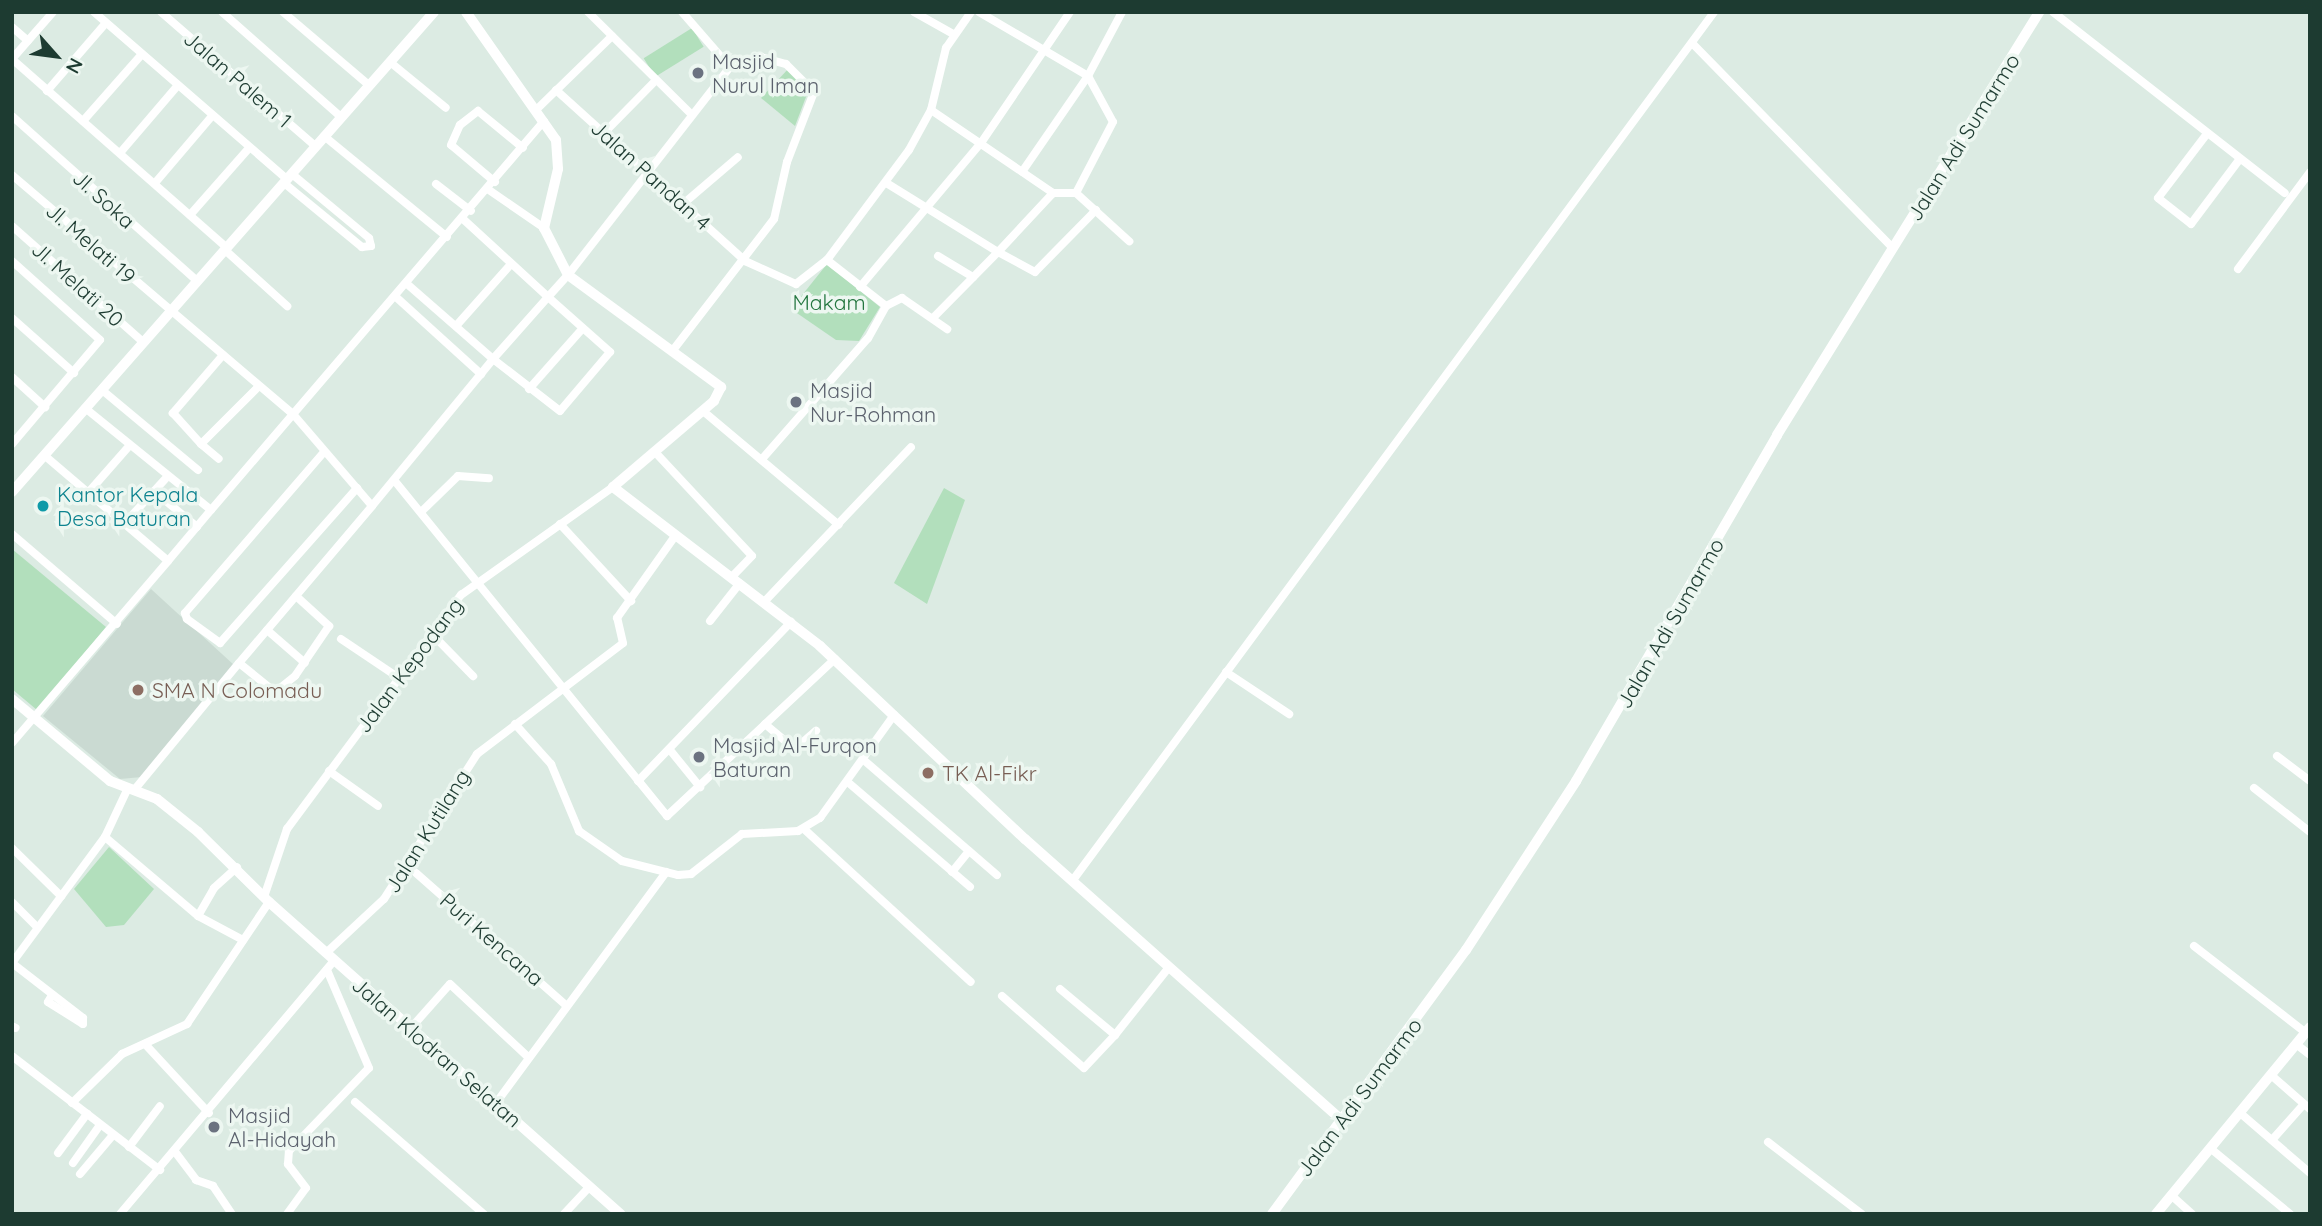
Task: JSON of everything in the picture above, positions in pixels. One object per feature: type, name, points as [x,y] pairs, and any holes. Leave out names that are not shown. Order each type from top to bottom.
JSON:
[{"type":"main road","name":"Jalan Adi Sumarmo","points":[[1272,1214],[1343,1122],[1576,781],[1893,248],[2039,12]]},
{"type":"main road","name":"Jalan Klodran Selatan","points":[[12,699],[99,773],[157,799],[237,867],[329,961],[496,1103],[620,1214]]},
{"type":"street","points":[[53,12],[12,59],[155,183],[287,306]]},
{"type":"street","points":[[94,12],[249,148],[343,217],[371,246],[362,247],[335,227],[288,178]]},
{"type":"street","name":"Jalan Palem 1","points":[[161,12],[316,146]]},
{"type":"street","points":[[222,12],[341,117]]},
{"type":"street","points":[[283,12],[370,86]]},
{"type":"street","points":[[12,492],[434,12]]},
{"type":"street","points":[[466,12],[544,121],[560,154],[544,228]]},
{"type":"street","points":[[587,12],[691,114]]},
{"type":"street","points":[[682,12],[730,67]]},
{"type":"street","points":[[914,12],[953,34]]},
{"type":"street","points":[[886,306],[827,260],[888,184],[931,110],[953,34],[971,12]]},
{"type":"street","points":[[979,12],[1046,47],[1088,76],[1113,122],[1076,193]]},
{"type":"street","points":[[860,287],[981,143],[1070,12]]},
{"type":"street","points":[[1022,172],[1088,76],[1122,12]]},
{"type":"street","points":[[1073,880],[1714,12]]},
{"type":"street","points":[[2053,12],[2165,94],[2176,113],[2285,193]]},
{"type":"street","points":[[47,91],[106,23]]},
{"type":"street","points":[[12,27],[28,41]]},
{"type":"street","points":[[536,110],[612,36]]},
{"type":"street","points":[[1692,43],[1893,248]]},
{"type":"street","points":[[83,121],[142,54]]},
{"type":"street","points":[[52,995],[48,1002],[83,1024],[83,1018],[52,995],[14,957],[105,837],[131,789],[394,480],[493,359],[568,275],[646,171],[730,67],[776,58],[814,92],[786,162],[774,219],[745,261],[673,350]]},
{"type":"street","points":[[390,62],[446,108]]},
{"type":"street","points":[[604,133],[656,79]]},
{"type":"street","points":[[120,153],[178,85]]},
{"type":"street","name":"Jalan Pandan 4","points":[[556,90],[745,261],[796,284],[827,260]]},
{"type":"street","points":[[931,110],[1053,193],[1076,193],[1129,241]]},
{"type":"street","points":[[523,148],[478,111],[460,124],[451,145],[492,186],[544,228],[568,275],[721,387],[703,411],[613,487],[765,601],[835,659],[1073,880],[1343,1122]]},
{"type":"street","name":"Jl. Soka","points":[[12,116],[197,281]]},
{"type":"street","points":[[155,183],[212,116]]},
{"type":"street","points":[[12,743],[36,719],[293,414],[471,211],[544,121]]},
{"type":"street","points":[[2206,135],[2158,198],[2190,224],[2239,160]]},
{"type":"street","points":[[324,136],[447,237]]},
{"type":"street","points":[[190,215],[249,148]]},
{"type":"street","points":[[683,204],[738,157]]},
{"type":"street","points":[[2238,269],[2310,172]]},
{"type":"street","name":"Jl. Melati 19","points":[[12,175],[258,387],[293,414],[372,506]]},
{"type":"street","points":[[436,184],[471,211]]},
{"type":"street","points":[[888,184],[926,210],[1035,272],[1096,210]]},
{"type":"street","points":[[933,318],[1053,193]]},
{"type":"street","points":[[335,227],[343,217]]},
{"type":"street","points":[[407,284],[529,389],[561,411],[610,359],[610,352],[463,219]]},
{"type":"street","name":"Jl. Melati 20","points":[[12,226],[143,342]]},
{"type":"street","points":[[938,256],[973,277]]},
{"type":"street","points":[[12,261],[99,338],[74,373],[14,439]]},
{"type":"street","points":[[456,326],[512,264]]},
{"type":"street","points":[[396,297],[481,374]]},
{"type":"street","points":[[764,457],[868,338],[886,306],[902,298],[947,328]]},
{"type":"street","points":[[12,318],[74,373]]},
{"type":"street","points":[[529,389],[583,328]]},
{"type":"street","points":[[219,459],[201,444],[173,413],[223,355]]},
{"type":"street","points":[[12,377],[45,407]]},
{"type":"street","points":[[201,444],[258,387]]},
{"type":"street","points":[[102,390],[198,470]]},
{"type":"street","points":[[85,408],[211,510]]},
{"type":"street","points":[[703,411],[764,457],[839,525]]},
{"type":"street","points":[[87,494],[130,445]]},
{"type":"street","points":[[765,601],[911,447]]},
{"type":"street","points":[[324,452],[185,612],[187,619],[220,643],[357,488]]},
{"type":"street","points":[[654,452],[752,556],[710,621]]},
{"type":"street","points":[[44,455],[168,561]]},
{"type":"street","points":[[124,524],[168,476]]},
{"type":"street","points":[[419,508],[458,476],[489,478]]},
{"type":"street","points":[[394,480],[667,816],[835,659]]},
{"type":"street","name":"Jalan Kepodang","points":[[72,1103],[109,1063],[187,1024],[241,939],[283,835],[476,579],[613,487]]},
{"type":"street","points":[[154,491],[197,527]]},
{"type":"street","points":[[560,524],[631,601],[675,536]]},
{"type":"street","points":[[12,534],[117,624]]},
{"type":"street","points":[[239,663],[278,693],[305,663],[329,626],[296,596]]},
{"type":"street","name":"Jalan Kutilang","points":[[120,1214],[176,1153],[329,961],[384,899],[467,765],[515,724],[625,640],[616,623],[631,601]]},
{"type":"street","points":[[638,781],[791,622]]},
{"type":"street","points":[[267,630],[305,663]]},
{"type":"street","points":[[432,634],[473,676]]},
{"type":"street","points":[[341,639],[399,678]]},
{"type":"street","points":[[1226,672],[1289,714]]},
{"type":"street","points":[[515,724],[551,764],[579,831],[622,861],[666,873],[691,874],[742,834],[804,829],[850,784],[894,715]]},
{"type":"street","points":[[765,724],[796,749],[816,731]]},
{"type":"street","points":[[670,750],[700,787]]},
{"type":"street","points":[[2277,756],[2310,781]]},
{"type":"street","points":[[866,762],[997,874]]},
{"type":"street","points":[[329,771],[378,806]]},
{"type":"street","points":[[850,784],[970,887]]},
{"type":"street","points":[[2254,788],[2310,832]]},
{"type":"street","points":[[804,829],[971,982]]},
{"type":"street","points":[[105,837],[198,916],[229,935],[241,939]]},
{"type":"street","points":[[12,849],[61,896]]},
{"type":"street","points":[[952,872],[969,851]]},
{"type":"street","points":[[198,916],[214,888],[237,867]]},
{"type":"street","name":"Puri Kencana","points":[[416,873],[567,1006]]},
{"type":"street","points":[[496,1103],[666,873]]},
{"type":"street","points":[[12,902],[37,927]]},
{"type":"street","points":[[2156,1214],[2308,1029],[2194,946]]},
{"type":"street","points":[[287,1214],[306,1188],[288,1164],[289,1151],[369,1069],[329,961]]},
{"type":"street","points":[[1002,996],[1084,1069],[1169,967]]},
{"type":"street","points":[[410,1029],[450,984],[529,1058]]},
{"type":"street","points":[[1060,989],[1115,1035]]},
{"type":"street","points":[[145,1044],[209,1113]]},
{"type":"street","points":[[2296,1044],[2310,1055]]},
{"type":"street","points":[[12,1056],[160,1170]]},
{"type":"street","points":[[2271,1075],[2307,1106],[2272,1140]]},
{"type":"street","points":[[355,1102],[484,1214]]},
{"type":"street","points":[[129,1147],[160,1106]]},
{"type":"street","points":[[2239,1112],[2308,1168]]},
{"type":"street","points":[[58,1153],[87,1114]]},
{"type":"street","points":[[74,1163],[100,1125]]},
{"type":"street","points":[[80,1174],[113,1135]]},
{"type":"street","points":[[1768,1142],[1862,1214]]},
{"type":"street","points":[[2210,1148],[2290,1214]]},
{"type":"street","points":[[176,1153],[196,1180],[213,1186],[232,1214]]},
{"type":"street","points":[[564,1214],[589,1186]]},
{"type":"street","points":[[2171,1195],[2192,1214]]},
{"type":"shaded area","name":"SMA N Colomadu","points":[[151,589],[234,665],[142,777],[120,779],[43,716]]},
{"type":"green space","points":[[692,28],[704,47],[655,77],[644,58]]},
{"type":"green space","points":[[789,68],[809,89],[795,126],[761,98]]},
{"type":"green space","name":"Makam","points":[[827,264],[880,307],[859,341],[836,340],[791,309]]},
{"type":"green space","points":[[944,488],[965,500],[927,604],[894,583]]},
{"type":"green space","points":[[12,549],[106,627],[37,710],[12,689]]},
{"type":"green space","points":[[109,847],[154,889],[124,925],[106,927],[74,889]]},
{"type":"place","name":"Masjid Nurul Iman","points":[[698,73]]},
{"type":"place","name":"Masjid Nur-Rohman","points":[[796,402]]},
{"type":"place","name":"Kantor Kepala Desa Baturan","points":[[43,506]]},
{"type":"place","name":"SMA N Colomadu","points":[[138,690]]},
{"type":"place","name":"Masjid Al-Furqon Baturan","points":[[699,757]]},
{"type":"place","name":"TK Al-Fikr","points":[[928,773]]},
{"type":"place","name":"Masjid Al-Hidayah","points":[[214,1127]]}]
